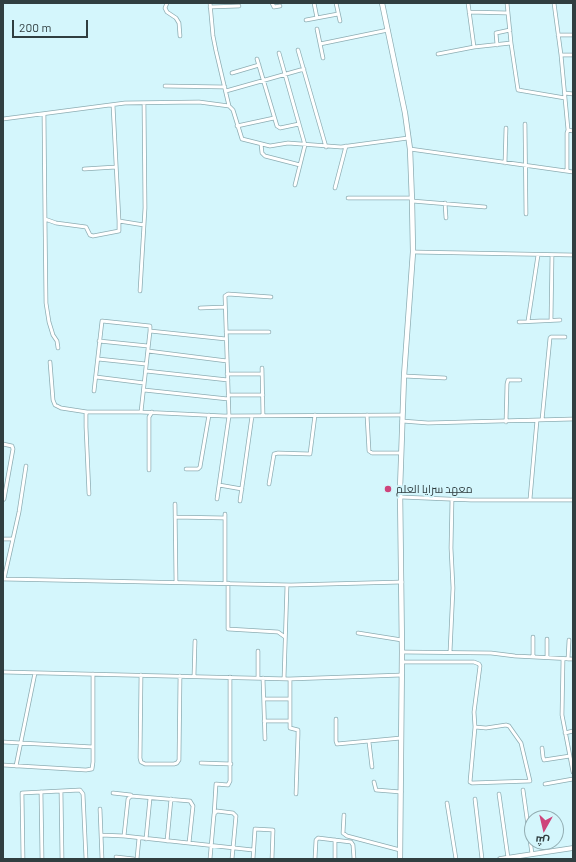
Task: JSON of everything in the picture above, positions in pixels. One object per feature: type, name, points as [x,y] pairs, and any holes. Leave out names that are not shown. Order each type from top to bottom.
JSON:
[{"type":"main road","points":[[382,3],[402,100],[410,150],[412,200],[413,252],[404,376],[401,453],[402,675],[400,859]]},
{"type":"street","points":[[167,3],[165,8],[167,12],[176,18],[179,23],[180,36]]},
{"type":"street","points":[[210,3],[213,36],[230,106],[233,110],[242,139],[270,146],[288,143],[326,147],[408,138]]},
{"type":"street","points":[[272,3],[274,7],[280,6]]},
{"type":"street","points":[[314,3],[317,18]]},
{"type":"street","points":[[336,3],[340,21]]},
{"type":"street","points":[[468,3],[474,47]]},
{"type":"street","points":[[507,3],[517,89],[565,98]]},
{"type":"street","points":[[554,3],[568,126],[567,171]]},
{"type":"street","points":[[210,8],[240,6]]},
{"type":"street","points":[[469,12],[508,13]]},
{"type":"street","points":[[306,20],[338,14]]},
{"type":"street","points":[[317,29],[323,58]]},
{"type":"street","points":[[320,44],[388,30]]},
{"type":"street","points":[[497,45],[496,32],[510,30]]},
{"type":"street","points":[[558,35],[573,35]]},
{"type":"street","points":[[438,54],[474,47],[511,43]]},
{"type":"street","points":[[298,50],[326,147]]},
{"type":"street","points":[[279,53],[305,145],[295,185]]},
{"type":"street","points":[[561,55],[573,55]]},
{"type":"street","points":[[257,59],[277,126],[280,128],[299,124]]},
{"type":"street","points":[[232,73],[259,65]]},
{"type":"street","points":[[226,91],[304,69]]},
{"type":"street","points":[[165,86],[225,87]]},
{"type":"street","points":[[565,93],[573,94]]},
{"type":"street","points":[[3,119],[125,103],[199,102],[230,106]]},
{"type":"street","points":[[140,291],[144,225],[144,103]]},
{"type":"street","points":[[46,219],[56,223],[86,227],[90,235],[93,236],[119,231],[113,105]]},
{"type":"street","points":[[44,114],[46,303],[49,322],[53,335],[57,341],[58,348]]},
{"type":"street","points":[[237,126],[274,118]]},
{"type":"street","points":[[568,126],[573,122]]},
{"type":"street","points":[[525,124],[524,166],[526,214]]},
{"type":"street","points":[[506,128],[506,163]]},
{"type":"street","points":[[568,130],[573,131]]},
{"type":"street","points":[[261,144],[262,153],[264,156],[300,165]]},
{"type":"street","points":[[335,188],[346,146]]},
{"type":"street","points":[[410,150],[573,172]]},
{"type":"street","points":[[84,169],[116,167]]},
{"type":"street","points":[[348,198],[412,200],[485,207]]},
{"type":"street","points":[[445,203],[446,218]]},
{"type":"street","points":[[119,221],[144,225]]},
{"type":"street","points":[[413,252],[573,255]]},
{"type":"street","points":[[528,321],[538,255]]},
{"type":"street","points":[[551,320],[552,255]]},
{"type":"street","points":[[217,499],[229,416],[225,296],[228,294],[271,297]]},
{"type":"street","points":[[200,308],[225,307]]},
{"type":"street","points":[[519,322],[560,320]]},
{"type":"street","points":[[94,391],[102,321],[150,326],[141,412]]},
{"type":"street","points":[[150,331],[226,339]]},
{"type":"street","points":[[226,332],[269,332]]},
{"type":"street","points":[[542,420],[550,338],[565,337]]},
{"type":"street","points":[[100,340],[148,346]]},
{"type":"street","points":[[148,352],[227,361]]},
{"type":"street","points":[[98,359],[146,364]]},
{"type":"street","points":[[50,362],[53,400],[55,405],[61,408],[87,412],[152,412],[229,416],[402,415]]},
{"type":"street","points":[[262,368],[263,416]]},
{"type":"street","points":[[146,371],[228,380]]},
{"type":"street","points":[[228,374],[262,374]]},
{"type":"street","points":[[404,376],[445,378]]},
{"type":"street","points":[[96,377],[144,383]]},
{"type":"street","points":[[506,422],[508,380],[520,380]]},
{"type":"street","points":[[144,390],[228,399]]},
{"type":"street","points":[[228,395],[263,395]]},
{"type":"street","points":[[87,412],[86,427],[89,494]]},
{"type":"street","points":[[149,470],[149,417],[152,412]]},
{"type":"street","points":[[186,469],[198,469],[200,467],[209,415]]},
{"type":"street","points":[[269,484],[273,456],[275,454],[310,454],[315,415]]},
{"type":"street","points":[[367,415],[369,451],[372,453],[401,453]]},
{"type":"street","points":[[240,501],[252,416]]},
{"type":"street","points":[[402,421],[428,423],[573,419]]},
{"type":"street","points":[[530,499],[537,420]]},
{"type":"street","points":[[3,444],[12,446],[13,449],[3,500]]},
{"type":"street","points":[[26,466],[19,512],[4,579],[287,585],[402,582]]},
{"type":"street","points":[[219,485],[242,489]]},
{"type":"street","points":[[401,497],[573,500]]},
{"type":"street","points":[[450,652],[453,588],[451,548],[452,499]]},
{"type":"street","points":[[175,504],[176,582]]},
{"type":"street","points":[[175,518],[225,516],[228,629],[278,632],[285,637]]},
{"type":"street","points":[[3,538],[13,539]]},
{"type":"street","points":[[3,560],[8,560]]},
{"type":"street","points":[[284,679],[287,585]]},
{"type":"street","points":[[358,633],[402,640]]},
{"type":"street","points":[[532,637],[533,656]]},
{"type":"street","points":[[547,639],[547,657]]},
{"type":"street","points":[[568,659],[569,640]]},
{"type":"street","points":[[194,676],[195,641]]},
{"type":"street","points":[[258,651],[258,678]]},
{"type":"street","points":[[402,652],[491,653],[515,656],[573,659]]},
{"type":"street","points":[[563,659],[562,708],[565,733],[573,770]]},
{"type":"street","points":[[402,662],[474,662],[479,664],[480,666],[474,712],[475,727],[470,782],[530,781],[521,743],[509,726],[506,725],[486,728],[475,727]]},
{"type":"street","points":[[3,672],[284,679],[402,675]]},
{"type":"street","points":[[16,766],[35,673]]},
{"type":"street","points":[[3,766],[91,770],[93,767],[93,674]]},
{"type":"street","points":[[141,675],[140,758],[141,762],[145,764],[174,764],[179,760],[180,676]]},
{"type":"street","points":[[210,859],[216,784],[229,784],[231,764],[230,677]]},
{"type":"street","points":[[263,678],[265,739]]},
{"type":"street","points":[[290,679],[290,728],[298,730],[296,794]]},
{"type":"street","points":[[264,699],[290,699]]},
{"type":"street","points":[[336,719],[337,744],[401,738]]},
{"type":"street","points":[[264,721],[290,721]]},
{"type":"street","points":[[565,733],[573,732]]},
{"type":"street","points":[[3,742],[93,747]]},
{"type":"street","points":[[369,742],[372,767]]},
{"type":"street","points":[[542,748],[544,760],[570,756]]},
{"type":"street","points":[[201,763],[231,764]]},
{"type":"street","points":[[545,784],[573,779]]},
{"type":"street","points":[[374,782],[376,790],[401,792]]},
{"type":"street","points":[[23,859],[22,794],[26,792],[80,790],[83,794],[86,859]]},
{"type":"street","points":[[523,790],[532,854]]},
{"type":"street","points":[[61,791],[62,859]]},
{"type":"street","points":[[41,792],[42,859]]},
{"type":"street","points":[[114,793],[150,798],[190,801],[192,803],[189,843]]},
{"type":"street","points":[[499,794],[508,858]]},
{"type":"street","points":[[124,836],[129,797],[133,795]]},
{"type":"street","points":[[146,839],[150,798]]},
{"type":"street","points":[[167,841],[171,799]]},
{"type":"street","points":[[475,799],[482,859]]},
{"type":"street","points":[[447,803],[456,859]]},
{"type":"street","points":[[100,809],[102,859]]},
{"type":"street","points":[[214,816],[215,812],[217,811],[235,814],[234,848],[232,859]]},
{"type":"street","points":[[344,815],[343,833],[346,836],[400,850]]},
{"type":"street","points":[[253,859],[255,829],[273,830],[272,859]]},
{"type":"street","points":[[101,835],[124,836],[253,850]]},
{"type":"street","points":[[137,859],[139,838]]},
{"type":"street","points":[[315,859],[316,839],[352,843],[354,847],[354,859]]},
{"type":"street","points":[[335,840],[335,859]]},
{"type":"street","points":[[500,859],[573,848]]},
{"type":"street","points":[[116,857],[134,859]]},
{"type":"place","name":"معهد سرايا العلم","points":[[388,489]]}]
